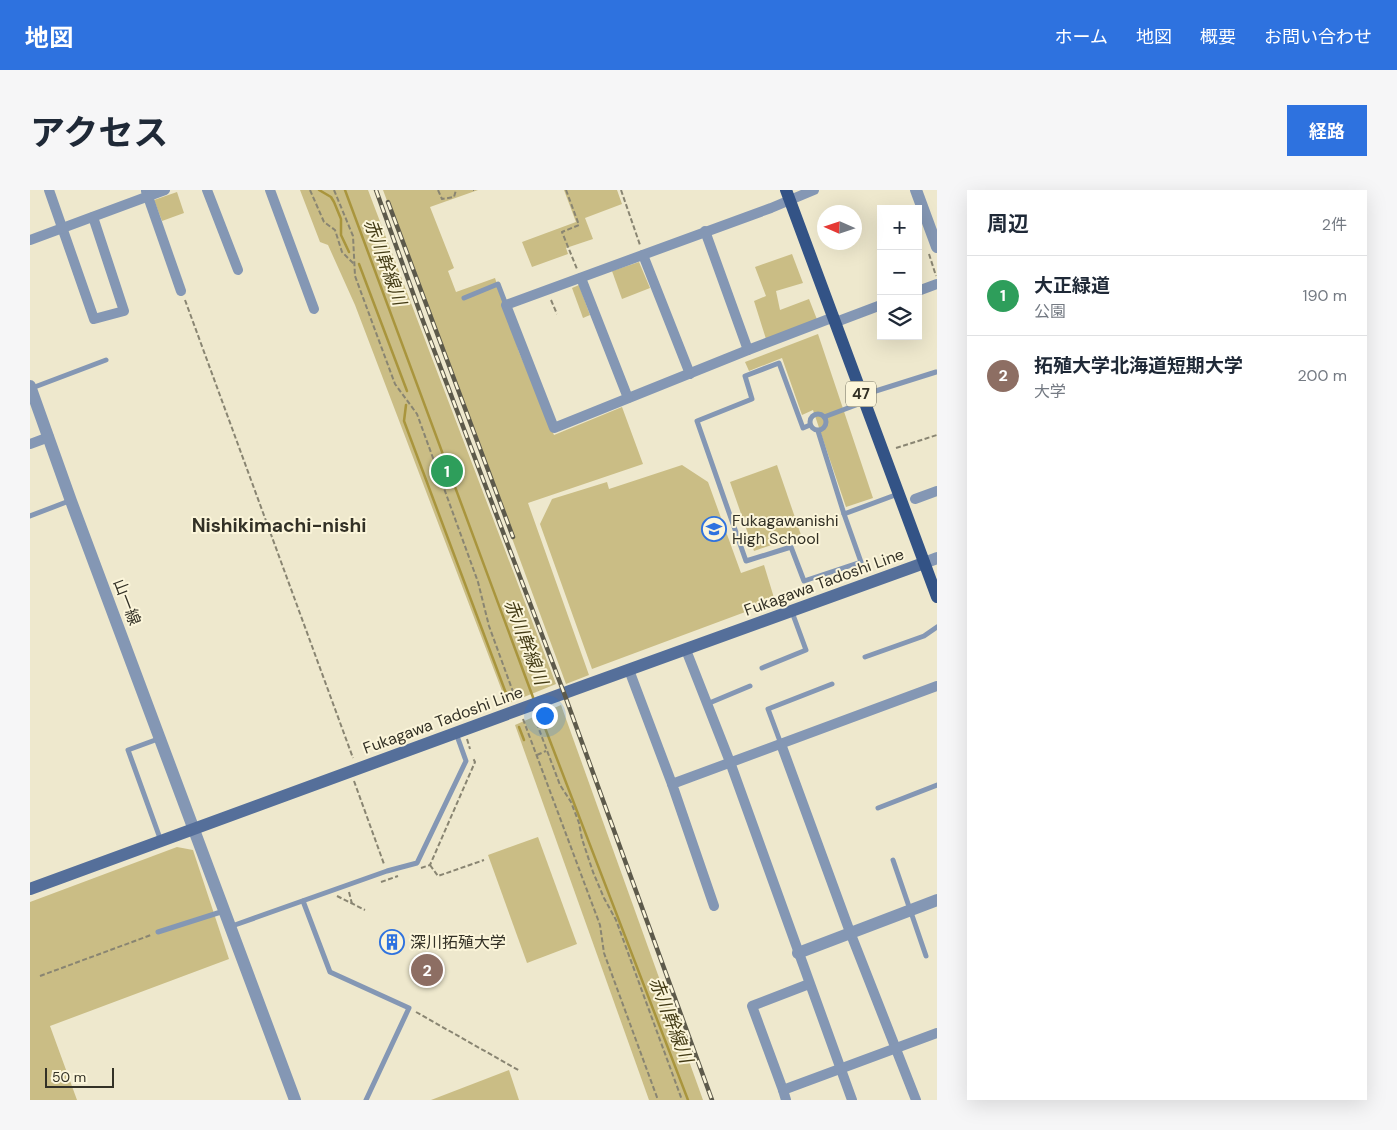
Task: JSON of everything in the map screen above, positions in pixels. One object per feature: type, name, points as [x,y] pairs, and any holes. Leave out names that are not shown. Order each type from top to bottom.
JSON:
[{"type":"main road","name":"47","points":[[788,195],[937,597]]},
{"type":"main road","name":"Fukagawa Tadoshi Line","points":[[30,889],[924,563]]},
{"type":"street","points":[[49,190],[94,320],[124,311],[93,217]]},
{"type":"street","points":[[30,240],[93,217],[147,193],[165,190]]},
{"type":"street","points":[[207,190],[238,270]]},
{"type":"street","points":[[270,190],[314,308]]},
{"type":"street","points":[[814,190],[788,195],[771,208],[506,305],[554,428],[748,350],[877,306]]},
{"type":"street","points":[[916,190],[937,247]]},
{"type":"street","points":[[147,193],[181,291]]},
{"type":"street","points":[[705,231],[748,350]]},
{"type":"street","points":[[643,255],[690,374]]},
{"type":"street","points":[[581,278],[628,398]]},
{"type":"street","points":[[922,290],[937,284]]},
{"type":"street","name":"山一線","points":[[31,387],[71,500],[295,1100]]},
{"type":"street","points":[[30,444],[49,437]]},
{"type":"street","points":[[915,499],[937,491]]},
{"type":"street","points":[[924,563],[937,558]]},
{"type":"street","points":[[686,650],[730,762],[852,1100]]},
{"type":"street","points":[[630,670],[714,906]]},
{"type":"street","points":[[672,784],[937,686]]},
{"type":"street","points":[[781,744],[850,932],[916,1100]]},
{"type":"street","points":[[798,952],[937,900]]},
{"type":"street","points":[[786,1100],[752,1006],[810,984]]},
{"type":"street","points":[[783,1090],[937,1032]]},
{"type":"lane","points":[[464,298],[498,284],[506,305]]},
{"type":"lane","points":[[31,387],[106,360]]},
{"type":"lane","points":[[810,425],[803,428],[779,363],[745,376],[752,399],[698,421],[746,561],[791,547],[804,581],[861,562],[818,431],[810,425],[812,416],[821,414],[826,421],[826,426],[818,431]]},
{"type":"lane","points":[[824,417],[863,398],[936,372]]},
{"type":"lane","points":[[844,514],[899,494]]},
{"type":"lane","points":[[30,516],[71,500]]},
{"type":"lane","points":[[762,668],[806,650],[792,612]]},
{"type":"lane","points":[[865,657],[924,636],[937,628]]},
{"type":"lane","points":[[781,744],[768,709],[832,684]]},
{"type":"lane","points":[[707,704],[750,686]]},
{"type":"lane","points":[[231,926],[387,871],[417,863],[466,762],[460,732]]},
{"type":"lane","points":[[161,738],[128,750],[161,841]]},
{"type":"lane","points":[[878,808],[937,785]]},
{"type":"lane","points":[[893,860],[926,956]]},
{"type":"lane","points":[[303,901],[330,972],[409,1008],[366,1100]]},
{"type":"lane","points":[[158,932],[224,911]]},
{"type":"path","points":[[310,190],[324,222],[334,230],[342,252],[354,264]]},
{"type":"path","points":[[334,190],[353,236],[354,276],[396,384],[417,414],[478,582],[489,626],[600,925],[604,953],[658,1100]]},
{"type":"path","points":[[438,190],[442,198],[454,197],[456,190]]},
{"type":"path","points":[[566,190],[579,225],[562,232],[581,278]]},
{"type":"path","points":[[621,190],[643,255]]},
{"type":"path","points":[[547,290],[556,314]]},
{"type":"path","points":[[181,291],[357,769],[353,779],[387,871]]},
{"type":"path","points":[[896,448],[937,434]]},
{"type":"path","points":[[533,712],[560,785],[571,802],[580,823],[582,839],[593,872],[616,920],[682,1100]]},
{"type":"path","points":[[422,868],[430,865],[474,762],[460,732]]},
{"type":"path","points":[[536,755],[546,751]]},
{"type":"path","points":[[430,865],[438,876],[484,860]]},
{"type":"path","points":[[377,883],[405,874]]},
{"type":"path","points":[[329,898],[349,892],[352,904]]},
{"type":"path","points":[[337,896],[365,910]]},
{"type":"path","points":[[40,976],[158,932]]},
{"type":"path","points":[[409,1008],[520,1071]]},
{"type":"shaded area","points":[[300,190],[368,190],[556,684],[507,704],[355,305],[328,245],[320,242]]},
{"type":"shaded area","points":[[383,190],[478,190],[430,207],[454,268],[448,271],[456,292],[495,278],[519,352],[554,435],[622,407],[643,464],[528,503],[589,675],[566,684]]},
{"type":"shaded area","points":[[564,190],[617,190],[622,204],[585,218],[593,239],[566,248],[568,254],[532,267],[522,242],[576,222]]},
{"type":"shaded area","points":[[177,192],[184,213],[162,221],[154,200]]},
{"type":"shaded area","points":[[792,254],[803,283],[776,291],[780,310],[809,299],[818,322],[766,339],[754,301],[766,296],[755,267]]},
{"type":"shaded area","points":[[639,262],[650,288],[622,299],[612,271]]},
{"type":"shaded area","points":[[579,285],[590,315],[583,318],[572,288]]},
{"type":"shaded area","points":[[818,334],[873,498],[846,507],[813,410],[802,415],[782,358],[749,371],[745,362]]},
{"type":"shaded area","points":[[682,465],[708,482],[741,573],[764,565],[775,601],[592,669],[540,524],[552,499],[607,482],[609,489]]},
{"type":"shaded area","points":[[777,465],[801,535],[754,551],[730,482]]},
{"type":"shaded area","points":[[561,705],[703,1100],[649,1100],[515,725]]},
{"type":"shaded area","points":[[538,837],[577,944],[527,963],[488,855]]},
{"type":"shaded area","points":[[177,847],[193,850],[229,959],[50,1026],[77,1100],[30,1100],[30,902]]},
{"type":"shaded area","points":[[509,1070],[519,1100],[431,1100]]},
{"type":"waterway","points":[[319,190],[331,197],[334,202],[341,219],[341,235],[349,252]]},
{"type":"waterway","name":"赤川幹線川","points":[[345,190],[534,700]]},
{"type":"waterway","points":[[359,264],[407,391]]},
{"type":"waterway","points":[[406,405],[404,421],[507,696]]},
{"type":"waterway","name":"赤川幹線川","points":[[537,707],[688,1100]]},
{"type":"waterway","points":[[519,727],[524,740]]},
{"type":"railway","points":[[376,190],[423,321],[564,693],[712,1100]]},
{"type":"railway","points":[[388,202],[513,537]]},
{"type":"place","name":"大正緑道","points":[[447,471]]},
{"type":"place","name":"Fukagawanishi High School","points":[[714,529]]},
{"type":"place","name":"深川拓殖大学","points":[[392,942]]},
{"type":"place","name":"拓殖大学北海道短期大学","points":[[427,970]]},
{"type":"district","name":"Nishikimachi-nishi","points":[[279,525]]}]
